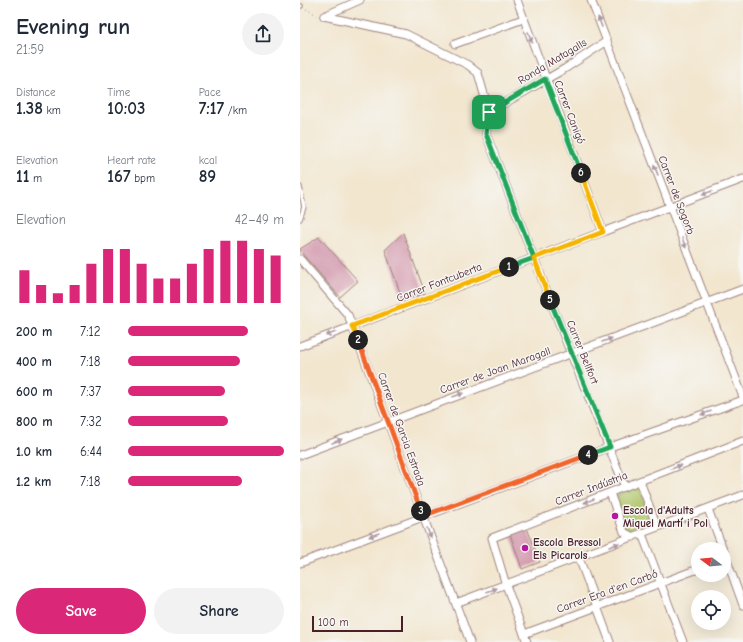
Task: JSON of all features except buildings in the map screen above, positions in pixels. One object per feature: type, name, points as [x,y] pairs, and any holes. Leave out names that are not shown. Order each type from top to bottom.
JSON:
[{"type":"street","points":[[324,16],[360,0]]},
{"type":"street","name":"Carrer Canigó","points":[[517,0],[545,79],[603,232]]},
{"type":"street","name":"Carrer de Sogorb","points":[[591,0],[743,398]]},
{"type":"street","points":[[324,16],[406,34],[468,65],[478,73],[489,112]]},
{"type":"street","points":[[455,44],[523,19]]},
{"type":"street","name":"Ronda Matagalls","points":[[489,112],[566,68],[606,41]]},
{"type":"street","name":"Carrer Bellfort","points":[[489,112],[486,134],[571,354],[625,487]]},
{"type":"street","name":"Carrer Fontcuberta","points":[[300,346],[743,179]]},
{"type":"street","name":"Carrer de Garcia Estrada","points":[[300,259],[348,315],[470,642]]},
{"type":"street","name":"Carrer de Joan Maragall","points":[[300,455],[743,289]]},
{"type":"street","points":[[300,563],[743,398]]},
{"type":"street","name":"Carrer Indústria","points":[[506,585],[492,538],[743,441]]},
{"type":"street","points":[[640,481],[657,527]]},
{"type":"street","points":[[610,493],[624,532],[633,537]]},
{"type":"street","points":[[456,603],[579,558],[743,495]]},
{"type":"street","points":[[708,508],[720,542]]},
{"type":"street","points":[[642,534],[683,642]]},
{"type":"street","points":[[579,558],[610,642]]},
{"type":"street","name":"Carrer Era d'en Carbó","points":[[524,634],[691,572]]},
{"type":"street","points":[[731,573],[743,605]]},
{"type":"street","points":[[506,585],[527,642]]},
{"type":"lane","points":[[300,189],[304,207],[300,219]]},
{"type":"path","points":[[300,6],[318,15],[324,16]]},
{"type":"green space","points":[[640,488],[652,522],[640,530],[626,531],[614,498],[626,489]]},
{"type":"place","name":"Escola d'Adults Miquel Martí i Pol","points":[[615,516]]},
{"type":"place","name":"Escola Bressol Els Picarols","points":[[525,548]]},
{"type":"route","points":[[489,112],[486,134],[534,258],[352,326],[423,516],[535,476],[610,447],[571,354],[534,258],[603,232],[545,79],[489,112]]}]
